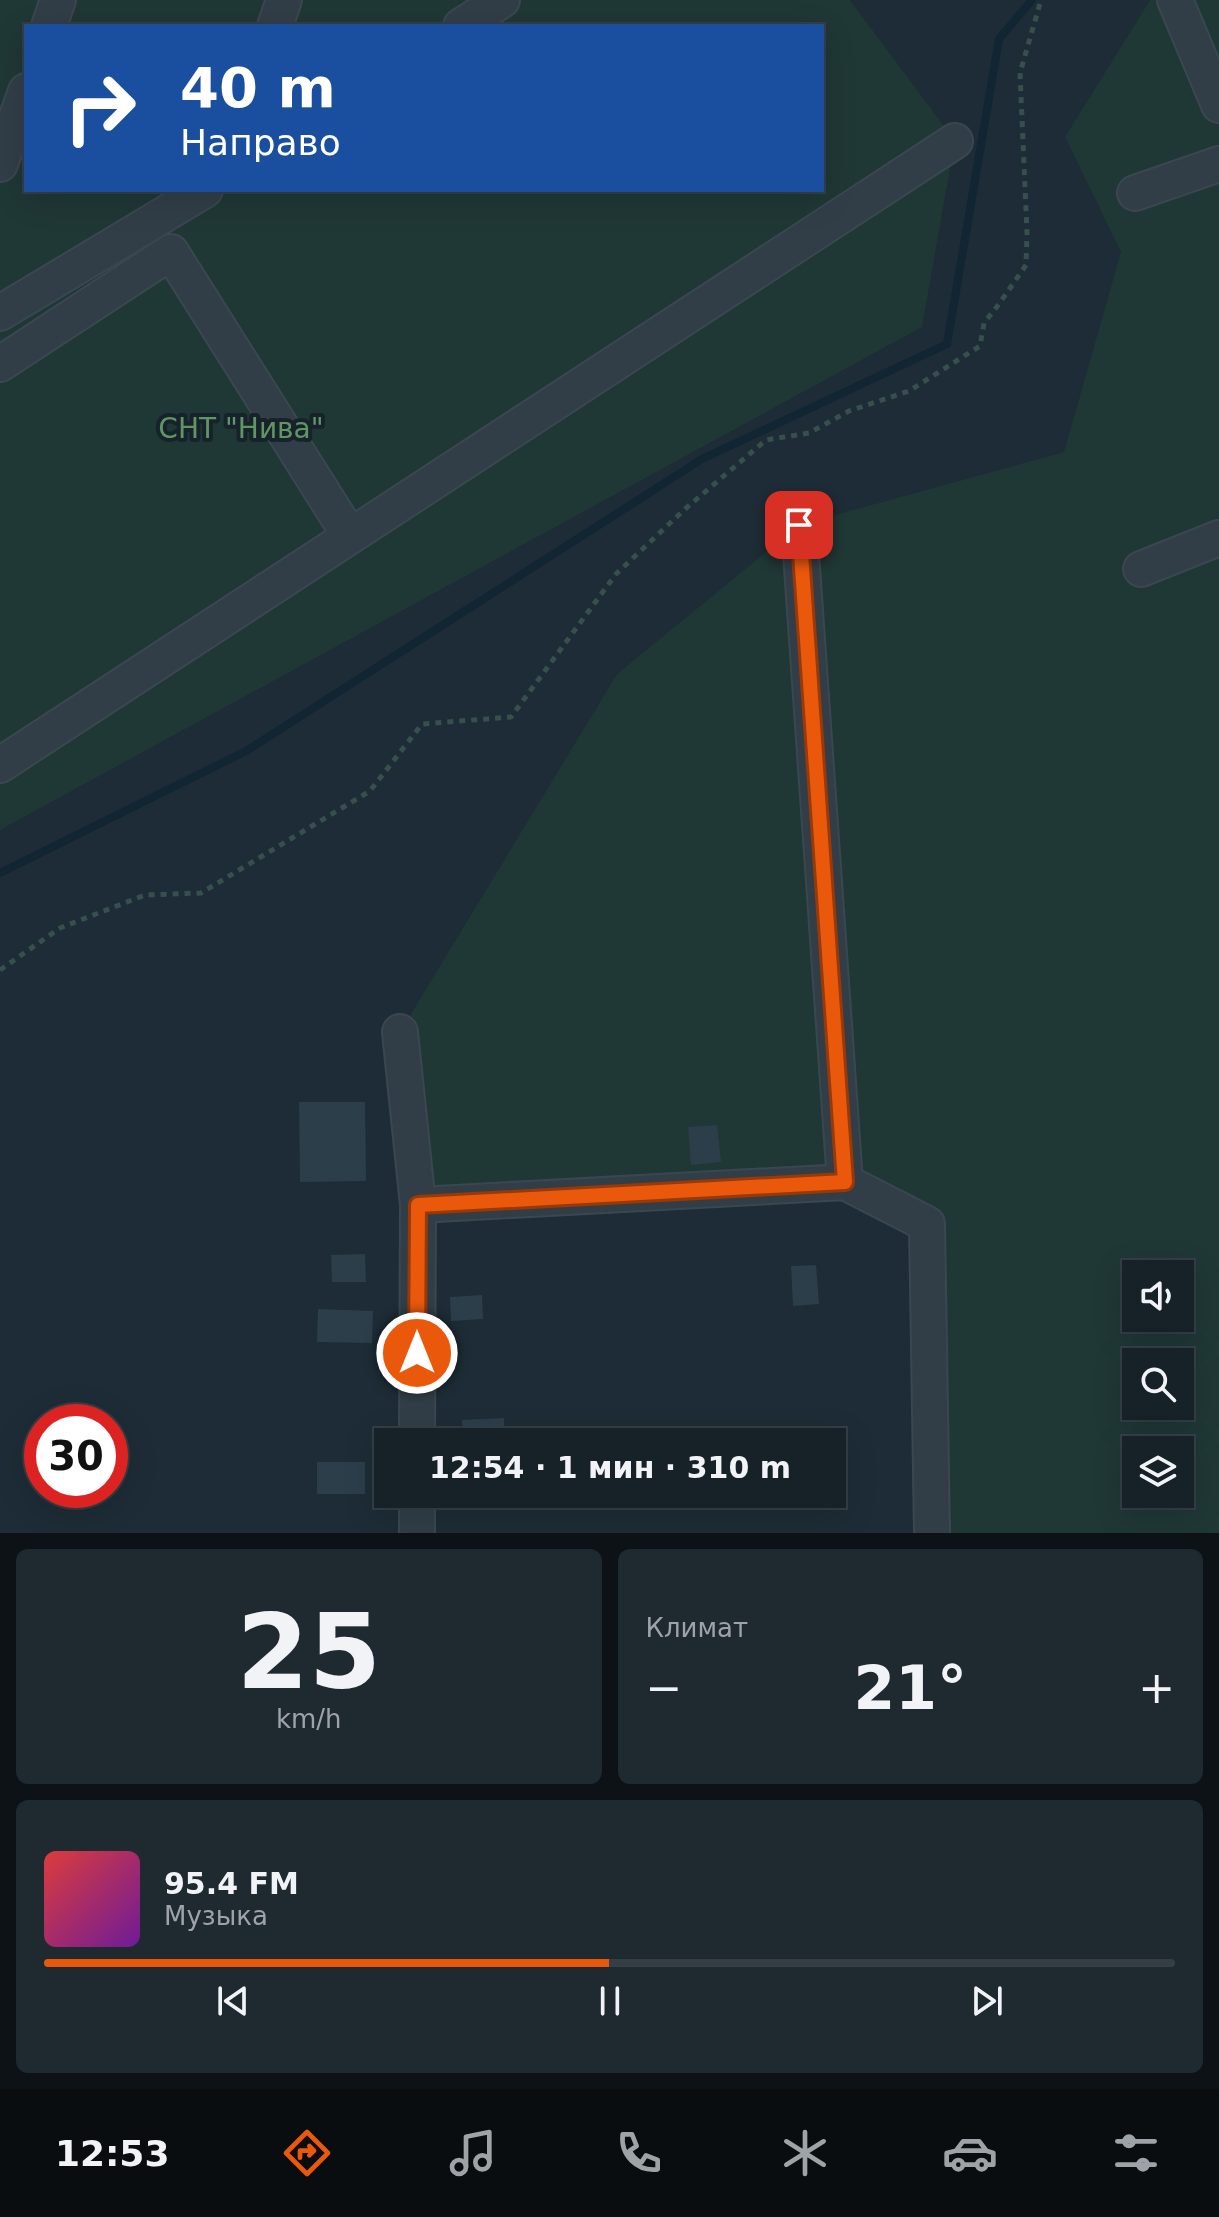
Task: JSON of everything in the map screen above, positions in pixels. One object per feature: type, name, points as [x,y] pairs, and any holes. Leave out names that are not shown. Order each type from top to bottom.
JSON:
[{"type":"street","points":[[50,24],[58,0]]},
{"type":"street","points":[[276,24],[284,0]]},
{"type":"street","points":[[464,24],[502,0]]},
{"type":"street","points":[[1175,0],[1219,105]]},
{"type":"street","points":[[0,164],[24,97]]},
{"type":"street","points":[[0,765],[955,141]]},
{"type":"street","points":[[1135,193],[1219,164]]},
{"type":"street","points":[[0,313],[202,192]]},
{"type":"street","points":[[0,364],[171,252],[350,536]]},
{"type":"street","points":[[799,525],[845,1182]]},
{"type":"street","points":[[1141,569],[1219,538]]},
{"type":"street","points":[[400,1032],[418,1205],[417,1428]]},
{"type":"street","points":[[418,1205],[845,1182],[927,1224],[932,1533]]},
{"type":"street","points":[[417,1508],[417,1533]]},
{"type":"path","points":[[0,970],[60,928],[145,895],[201,893],[370,791],[422,724],[511,717],[616,574],[685,509],[766,440],[809,433],[849,411],[909,391],[980,346],[984,323],[1026,265],[1020,73],[1041,0]]},
{"type":"green space","name":"СНТ \"Нива\"","points":[[0,0],[850,0],[955,141],[922,327],[0,830]]},
{"type":"green space","points":[[1150,0],[1219,0],[1219,1533],[932,1533],[927,1224],[845,1182],[418,1205],[400,1032],[617,674],[799,525],[1064,452],[1121,252],[1065,137]]},
{"type":"building","points":[[299,1102],[365,1102],[366,1181],[300,1182]]},
{"type":"building","points":[[717,1125],[721,1162],[691,1165],[688,1127]]},
{"type":"building","points":[[365,1254],[366,1282],[332,1282],[331,1255]]},
{"type":"building","points":[[816,1265],[819,1304],[793,1306],[791,1266]]},
{"type":"building","points":[[482,1295],[483,1319],[451,1321],[450,1297]]},
{"type":"building","points":[[318,1309],[373,1311],[372,1343],[317,1342]]},
{"type":"building","points":[[504,1418],[504,1428],[462,1428],[462,1420]]},
{"type":"building","points":[[317,1462],[365,1462],[365,1494],[317,1494]]},
{"type":"waterway","points":[[0,873],[246,751],[702,459],[947,344],[999,39],[1032,0]]},
{"type":"route","points":[[417,1353],[418,1205],[845,1182],[799,525]]}]
